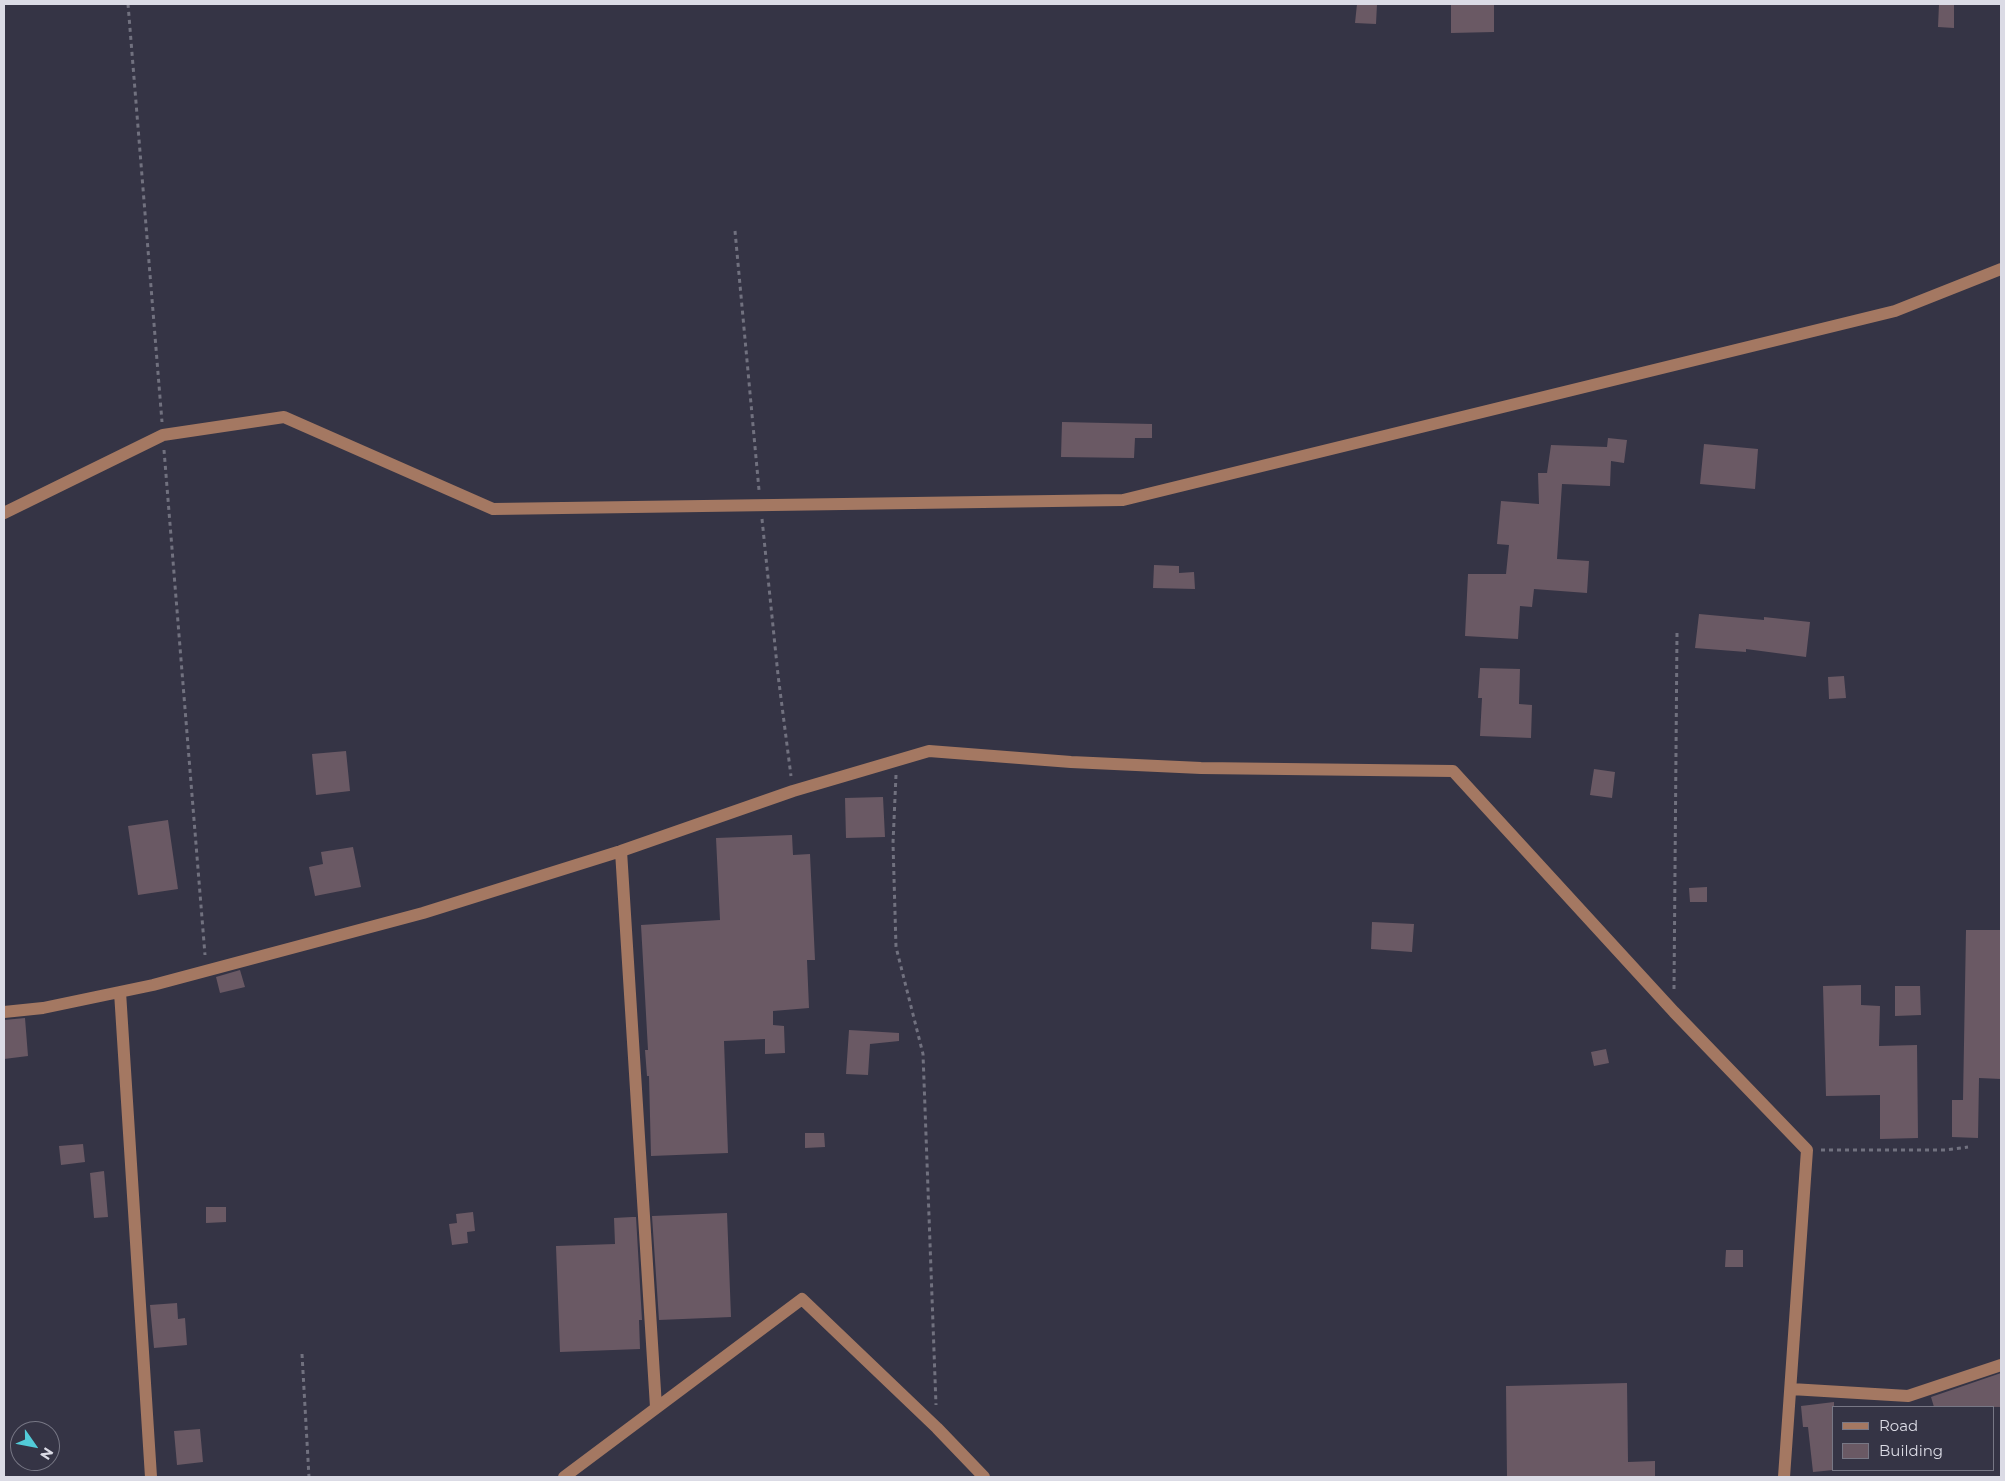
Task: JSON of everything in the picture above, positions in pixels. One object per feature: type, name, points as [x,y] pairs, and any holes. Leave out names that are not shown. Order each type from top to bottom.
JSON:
[{"type":"street","points":[[4,513],[163,435],[284,417],[493,509],[1123,500],[1895,311],[2001,269]]},
{"type":"street","points":[[4,1012],[43,1008],[120,992],[422,913],[620,851],[793,791],[929,751],[1071,762],[1201,768],[1453,771],[1674,1012],[1808,1150],[1784,1477]]},
{"type":"street","points":[[620,851],[656,1407]]},
{"type":"street","points":[[120,992],[150,1477]]},
{"type":"street","points":[[564,1477],[802,1299],[937,1428],[984,1477]]},
{"type":"street","points":[[1791,1389],[1908,1396],[2001,1365]]},
{"type":"path","points":[[128,4],[206,971]]},
{"type":"path","points":[[1674,1012],[1677,633]]},
{"type":"path","points":[[896,761],[893,843],[896,948],[923,1054],[937,1428]]},
{"type":"path","points":[[1808,1150],[1945,1150],[1968,1147]]},
{"type":"path","points":[[302,1354],[309,1477]]},
{"type":"building","points":[[1357,4],[1377,4],[1376,24],[1355,23]]},
{"type":"building","points":[[1451,4],[1494,4],[1494,32],[1451,33]]},
{"type":"building","points":[[1939,4],[1954,4],[1954,28],[1938,27]]},
{"type":"building","points":[[1062,422],[1152,424],[1152,438],[1135,438],[1134,458],[1061,457]]},
{"type":"building","points":[[1608,438],[1627,440],[1624,463],[1611,461],[1610,486],[1562,484],[1557,559],[1589,561],[1587,593],[1534,589],[1532,607],[1520,606],[1518,639],[1465,636],[1468,574],[1506,574],[1509,545],[1497,544],[1501,501],[1539,504],[1538,473],[1547,473],[1551,445],[1607,447]]},
{"type":"building","points":[[1704,444],[1758,449],[1755,489],[1700,484]]},
{"type":"building","points":[[1154,565],[1179,566],[1179,573],[1194,572],[1195,589],[1153,588]]},
{"type":"building","points":[[1699,614],[1764,620],[1764,617],[1810,622],[1806,657],[1746,649],[1746,652],[1695,648]]},
{"type":"building","points":[[1480,668],[1520,669],[1519,704],[1532,705],[1531,738],[1480,736],[1482,698],[1478,698]]},
{"type":"building","points":[[1844,676],[1846,698],[1829,699],[1828,677]]},
{"type":"building","points":[[346,751],[350,791],[316,795],[312,754]]},
{"type":"building","points":[[1594,769],[1615,772],[1612,798],[1590,795]]},
{"type":"building","points":[[883,797],[885,837],[846,838],[845,798]]},
{"type":"building","points":[[168,820],[178,889],[138,895],[128,826]]},
{"type":"building","points":[[792,835],[793,855],[810,854],[815,960],[807,960],[809,1008],[773,1011],[773,1025],[784,1026],[785,1053],[765,1054],[765,1039],[724,1041],[728,1153],[651,1156],[649,1076],[647,1076],[645,1050],[648,1050],[641,925],[720,920],[716,838]]},
{"type":"building","points":[[353,847],[361,887],[315,896],[309,867],[323,864],[321,852]]},
{"type":"building","points":[[1707,887],[1707,902],[1690,902],[1689,888]]},
{"type":"building","points":[[1372,922],[1414,924],[1412,952],[1371,949]]},
{"type":"building","points":[[1966,930],[2001,930],[2001,1079],[1979,1078],[1978,1138],[1952,1137],[1952,1100],[1963,1100]]},
{"type":"building","points":[[240,970],[245,987],[220,993],[216,977]]},
{"type":"building","points":[[1861,985],[1861,1005],[1880,1006],[1879,1046],[1917,1045],[1918,1138],[1880,1139],[1880,1095],[1826,1096],[1823,986]]},
{"type":"building","points":[[1895,986],[1920,986],[1921,1015],[1895,1016]]},
{"type":"building","points":[[25,1018],[28,1056],[4,1059],[4,1020]]},
{"type":"building","points":[[849,1030],[899,1033],[899,1041],[870,1044],[868,1075],[846,1074]]},
{"type":"building","points":[[1606,1049],[1609,1063],[1594,1066],[1591,1052]]},
{"type":"building","points":[[805,1133],[824,1133],[825,1147],[805,1148]]},
{"type":"building","points":[[83,1144],[85,1162],[61,1165],[59,1146]]},
{"type":"building","points":[[104,1171],[108,1217],[94,1218],[90,1173]]},
{"type":"building","points":[[206,1207],[226,1207],[226,1222],[206,1223]]},
{"type":"building","points":[[473,1212],[475,1231],[467,1232],[468,1243],[452,1245],[449,1224],[457,1223],[456,1214]]},
{"type":"building","points":[[727,1213],[731,1317],[659,1320],[652,1216]]},
{"type":"building","points":[[636,1217],[642,1320],[639,1320],[640,1349],[560,1352],[556,1246],[615,1244],[614,1218]]},
{"type":"building","points":[[1726,1250],[1743,1250],[1743,1267],[1725,1267]]},
{"type":"building","points":[[177,1303],[178,1319],[185,1318],[187,1345],[154,1348],[150,1305]]},
{"type":"building","points":[[2001,1373],[2001,1407],[1934,1406],[1931,1397]]},
{"type":"building","points":[[1627,1383],[1628,1462],[1655,1461],[1655,1476],[1507,1477],[1506,1386]]},
{"type":"building","points":[[1834,1402],[1834,1406],[1832,1406],[1832,1470],[1813,1472],[1808,1427],[1803,1427],[1801,1406]]},
{"type":"building","points":[[200,1429],[203,1462],[177,1465],[174,1431]]}]
